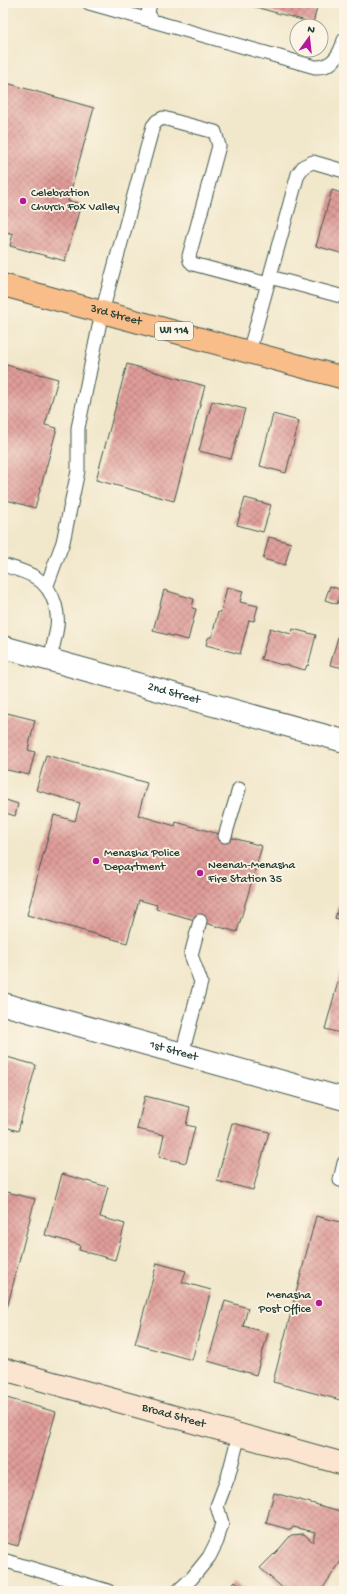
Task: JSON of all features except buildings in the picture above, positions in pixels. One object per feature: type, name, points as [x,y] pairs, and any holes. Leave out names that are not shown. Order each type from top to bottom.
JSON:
[{"type":"main road","name":"3rd Street","points":[[3,285],[344,378]]},
{"type":"street","name":"2nd Street","points":[[3,646],[344,741]]},
{"type":"street","name":"1st Street","points":[[3,1004],[344,1099]]},
{"type":"street","name":"Broad Street","points":[[3,1369],[344,1464]]},
{"type":"lane","points":[[89,3],[314,67],[323,68],[334,61],[342,47],[344,40]]},
{"type":"lane","points":[[150,3],[148,13],[152,20]]},
{"type":"lane","points":[[47,585],[63,542],[78,471],[78,428],[102,312],[153,126],[157,121],[162,118],[215,132],[218,139],[219,146],[190,256],[190,261],[193,264],[344,297]]},
{"type":"lane","points":[[249,352],[298,174],[304,166],[313,162],[344,171]]},
{"type":"lane","points":[[3,565],[29,573],[47,585],[55,604],[58,625],[50,660]]},
{"type":"lane","points":[[226,836],[238,789]]},
{"type":"lane","points":[[182,1054],[201,982],[191,955],[200,921]]},
{"type":"lane","points":[[344,1163],[340,1180],[344,1181]]},
{"type":"lane","points":[[178,1591],[192,1578],[209,1557],[217,1541],[222,1523],[217,1506],[228,1477],[239,1434]]},
{"type":"lane","points":[[3,1560],[108,1591]]},
{"type":"place","name":"Celebration Church Fox Valley","points":[[23,201]]},
{"type":"place","name":"Menasha Police Department","points":[[96,861]]},
{"type":"place","name":"Neenah-Menasha Fire Station 35","points":[[200,873]]},
{"type":"place","name":"Menasha Post Office","points":[[319,1303]]}]
